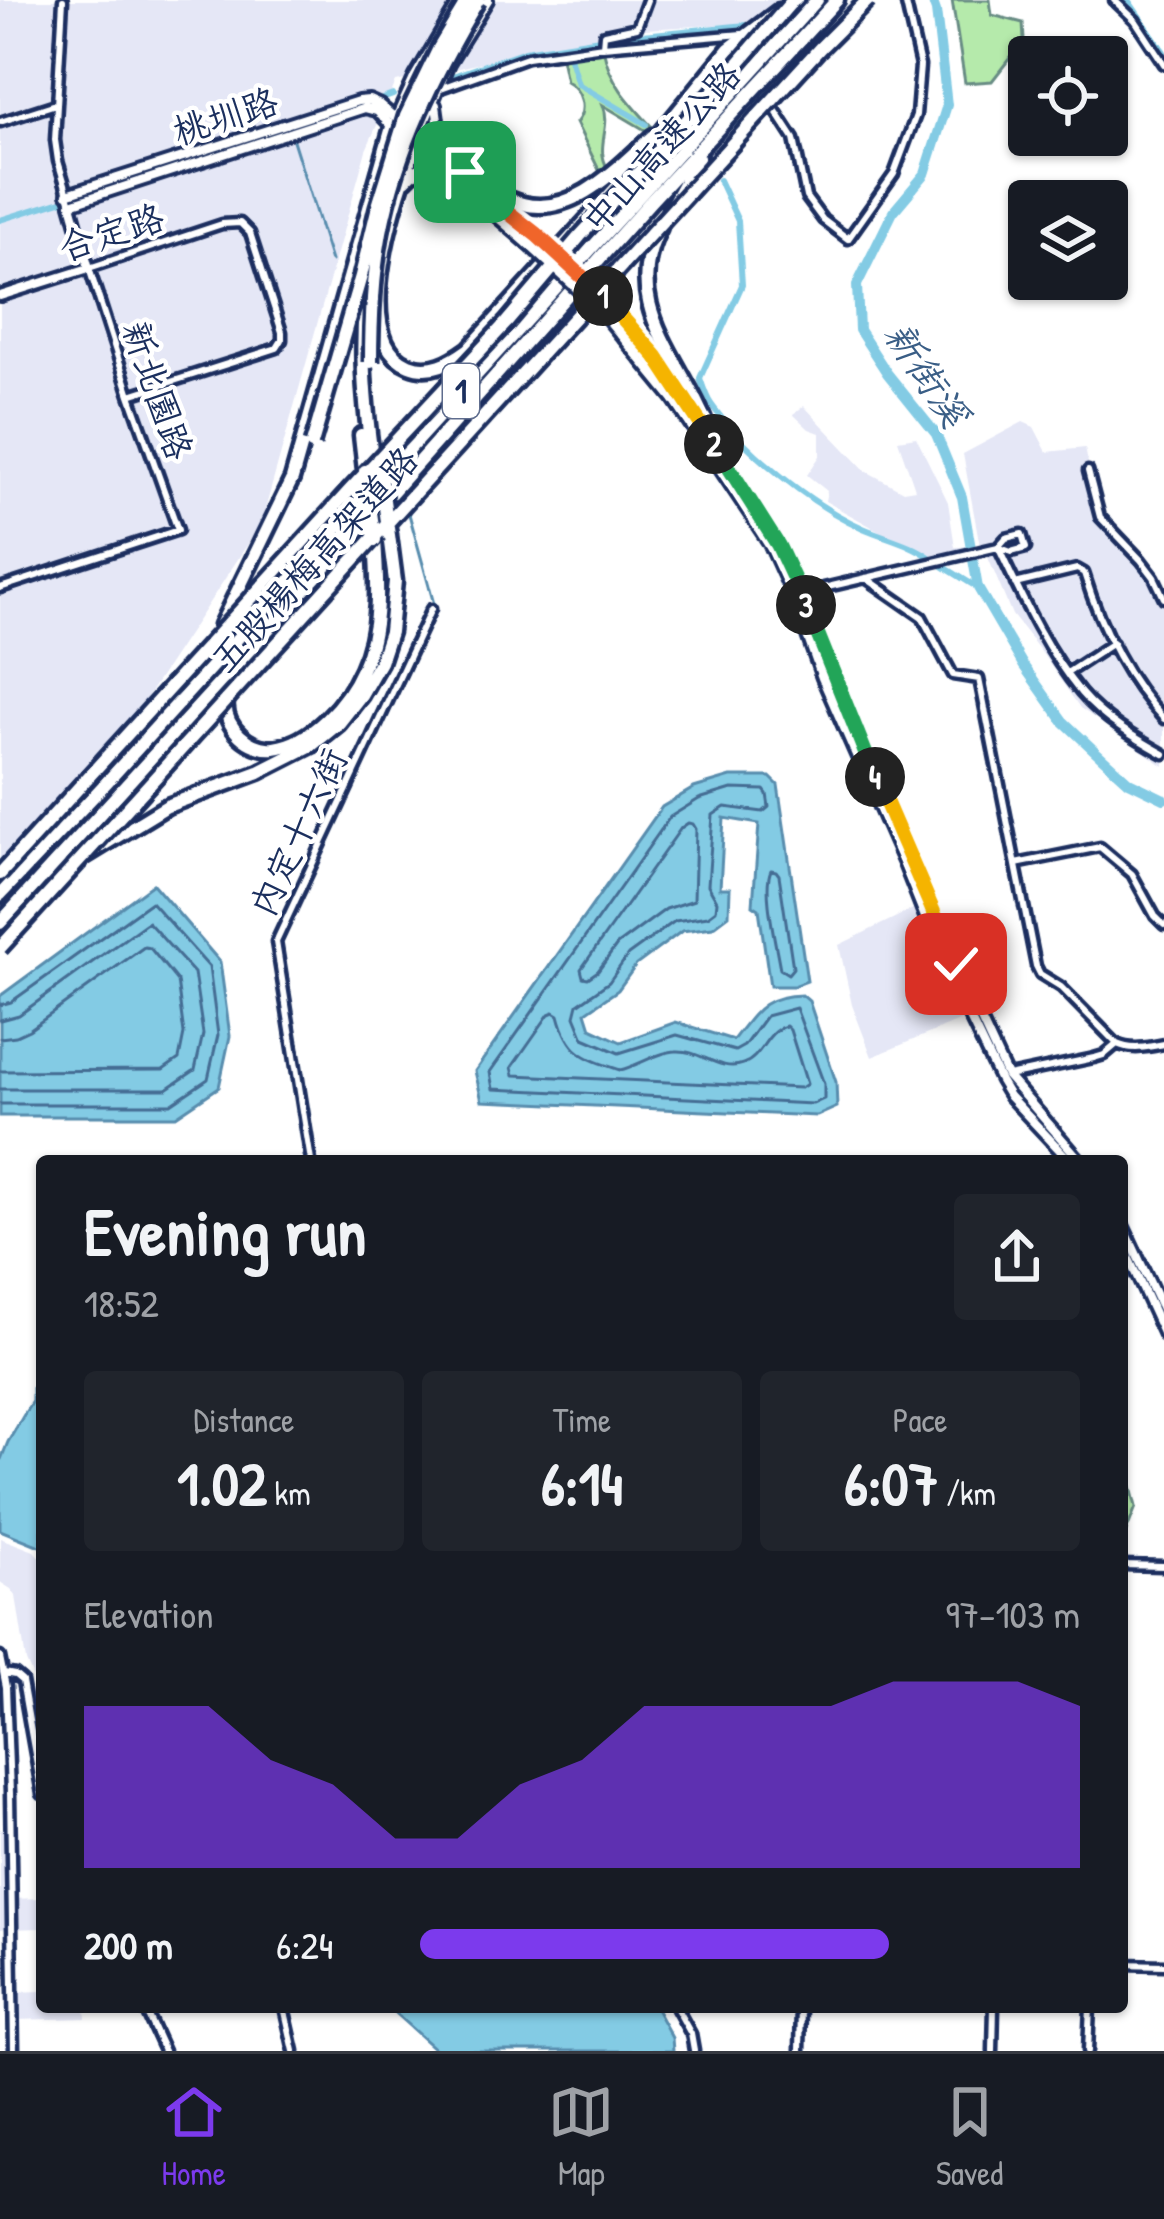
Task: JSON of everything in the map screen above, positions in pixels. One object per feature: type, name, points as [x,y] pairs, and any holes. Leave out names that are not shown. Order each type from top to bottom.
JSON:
[{"type":"highway","points":[[106,783],[221,625],[288,509],[312,444],[401,132],[464,0]]},
{"type":"highway","points":[[372,462],[370,362],[376,266],[389,196],[416,118],[478,0]]},
{"type":"highway","points":[[386,243],[380,312],[388,349],[414,368],[453,360],[469,349],[616,188],[730,49],[793,0]]},
{"type":"highway","name":"五股楊梅高架道路","points":[[0,874],[506,323],[793,0]]},
{"type":"highway","name":"中山高速公路","points":[[0,895],[817,0]]},
{"type":"highway","name":"中山高速公路","points":[[0,923],[837,0]]},
{"type":"highway","name":"五股楊梅高架道路","points":[[0,947],[868,0]]},
{"type":"highway","points":[[465,172],[497,194],[529,206],[561,203],[585,192],[676,115]]},
{"type":"highway","points":[[221,625],[292,478],[380,164],[399,127]]},
{"type":"highway","points":[[372,462],[364,390],[364,306],[399,127]]},
{"type":"highway","points":[[708,139],[650,247],[647,293],[659,336],[710,437]]},
{"type":"highway","points":[[364,306],[417,141]]},
{"type":"highway","points":[[397,198],[405,180],[420,169],[434,169],[450,177]]},
{"type":"highway","points":[[28,892],[167,806],[259,772],[312,745],[357,692],[382,618],[386,573],[355,352],[362,236]]},
{"type":"highway","points":[[294,602],[226,698],[226,713],[245,742],[268,749],[290,744],[315,730],[361,672],[375,626],[382,536]]},
{"type":"main road","points":[[464,0],[452,15],[399,127],[537,235],[608,300],[656,356],[710,437],[772,533],[798,594],[822,678],[942,960],[1003,1078],[1065,1155]]},
{"type":"main road","points":[[417,141],[449,64],[488,0]]},
{"type":"main road","points":[[436,99],[441,142],[476,187]]},
{"type":"main road","name":"桃圳路","points":[[69,199],[365,108],[399,127]]},
{"type":"main road","points":[[417,141],[450,177],[600,310],[673,399],[798,594]]},
{"type":"main road","points":[[69,199],[89,268]]},
{"type":"main road","name":"合定路","points":[[0,296],[89,268]]},
{"type":"main road","points":[[1036,1116],[1076,1155]]},
{"type":"main road","points":[[1128,1236],[1160,1308],[1164,1335]]},
{"type":"main road","points":[[1128,1254],[1160,1308]]},
{"type":"street","points":[[63,0],[56,140],[69,199]]},
{"type":"street","points":[[603,46],[604,34],[637,27],[647,0]]},
{"type":"street","points":[[770,102],[794,140],[806,197],[823,220],[848,239],[895,174],[916,115],[920,66],[905,0]]},
{"type":"street","points":[[1114,0],[1136,20],[1164,64]]},
{"type":"street","points":[[439,88],[527,57],[742,34]]},
{"type":"street","points":[[0,122],[56,104]]},
{"type":"street","name":"合定路","points":[[89,268],[229,222],[240,223],[250,233],[282,332],[277,348],[130,395]]},
{"type":"street","name":"新北園路","points":[[0,588],[178,530],[89,268]]},
{"type":"street","points":[[1088,471],[1100,517],[1141,560],[1164,598]]},
{"type":"street","points":[[798,594],[993,548],[1034,626],[1082,694],[1106,717],[1164,754]]},
{"type":"street","points":[[1015,584],[1077,568],[1084,573],[1098,616],[1134,681],[1164,719]]},
{"type":"street","points":[[866,578],[922,617],[952,675],[979,679],[1040,974],[1061,987],[1117,1044],[1125,1048],[1164,1044]]},
{"type":"street","name":"內定十六街","points":[[310,1155],[277,942],[430,609]]},
{"type":"street","points":[[1067,673],[1113,643]]},
{"type":"street","points":[[1016,864],[1100,847],[1132,874],[1164,925]]},
{"type":"street","points":[[1003,1078],[1094,1058],[1117,1044]]},
{"type":"street","points":[[1128,1565],[1164,1565]]},
{"type":"street","points":[[0,1657],[10,1793],[14,2051]]},
{"type":"street","points":[[4,1672],[22,1682],[36,1751]]},
{"type":"street","points":[[1128,1964],[1164,1965]]},
{"type":"street","points":[[147,2013],[164,2051]]},
{"type":"street","points":[[285,2013],[293,2051]]},
{"type":"street","points":[[679,2013],[694,2051]]},
{"type":"street","points":[[800,2051],[801,2013]]},
{"type":"street","points":[[993,2051],[994,2013]]},
{"type":"street","points":[[1088,2051],[1090,2013]]},
{"type":"shaded area","points":[[0,0],[786,0],[766,22],[627,30],[396,82],[366,150],[261,524],[116,744],[0,866]]},
{"type":"shaded area","points":[[804,406],[866,471],[903,491],[915,489],[898,440],[916,437],[948,502],[955,547],[980,546],[963,454],[1023,422],[1034,427],[1047,452],[1085,448],[1100,522],[1152,576],[1164,602],[1164,766],[1080,708],[1012,615],[987,555],[944,567],[825,501],[827,491],[807,475],[820,456],[820,433],[793,414]]},
{"type":"shaded area","points":[[915,908],[964,1019],[872,1057],[852,1005],[839,945]]},
{"type":"shaded area","points":[[0,1538],[36,1553],[36,1684],[26,1661],[16,1596],[0,1582]]},
{"type":"shaded area","points":[[36,1687],[36,1751],[26,1692]]},
{"type":"shaded area","points":[[0,1829],[6,1829],[7,1928],[0,1929]]},
{"type":"shaded area","points":[[36,1898],[36,1928],[12,1929],[11,1899]]},
{"type":"shaded area","points":[[36,1991],[36,2013],[86,2013],[86,2018],[15,2020],[15,1992]]},
{"type":"green space","points":[[952,0],[990,0],[992,15],[1023,23],[1024,36],[1008,36],[1008,60],[992,81],[965,83]]},
{"type":"green space","points":[[604,52],[617,84],[653,128],[650,133],[603,105],[607,167],[600,172],[576,123],[581,100],[566,81],[561,57]]},
{"type":"green space","points":[[1128,1475],[1136,1507],[1128,1527]]},
{"type":"water","points":[[731,777],[770,777],[778,785],[807,981],[770,986],[759,909],[753,905],[759,824],[724,818],[720,888],[730,888],[729,915],[713,927],[682,931],[636,965],[618,990],[586,1012],[591,1028],[621,1042],[676,1022],[733,1040],[769,1002],[802,995],[809,1001],[836,1082],[837,1107],[817,1116],[482,1101],[475,1071],[662,807],[694,788]]},
{"type":"water","points":[[153,884],[220,962],[230,1036],[219,1087],[176,1116],[0,1116],[0,996]]},
{"type":"water","points":[[36,1384],[36,1545],[0,1530],[0,1462],[32,1401]]},
{"type":"water","points":[[395,2013],[658,2013],[672,2038],[673,2051],[437,2051]]},
{"type":"waterway","name":"新街溪","points":[[932,0],[947,105],[925,174],[893,212],[857,285],[859,330],[936,434],[962,497],[978,588],[1023,665],[1063,721],[1129,782],[1164,799]]},
{"type":"waterway","points":[[1128,0],[1164,52]]},
{"type":"waterway","points":[[450,77],[525,51],[747,25]]},
{"type":"waterway","points":[[567,48],[578,84],[646,124]]},
{"type":"waterway","points":[[382,99],[393,95]]},
{"type":"waterway","points":[[292,137],[331,261]]},
{"type":"waterway","points":[[719,180],[738,221],[742,285],[700,378],[709,401],[741,440],[801,491],[843,518],[931,558]]},
{"type":"waterway","points":[[0,220],[61,201]]},
{"type":"waterway","points":[[327,840],[434,604],[409,514]]},
{"type":"waterway","points":[[941,565],[978,588]]},
{"type":"waterway","points":[[279,946],[323,849]]},
{"type":"route","points":[[465,172],[633,327],[765,522],[802,593],[827,664],[956,964]]}]
